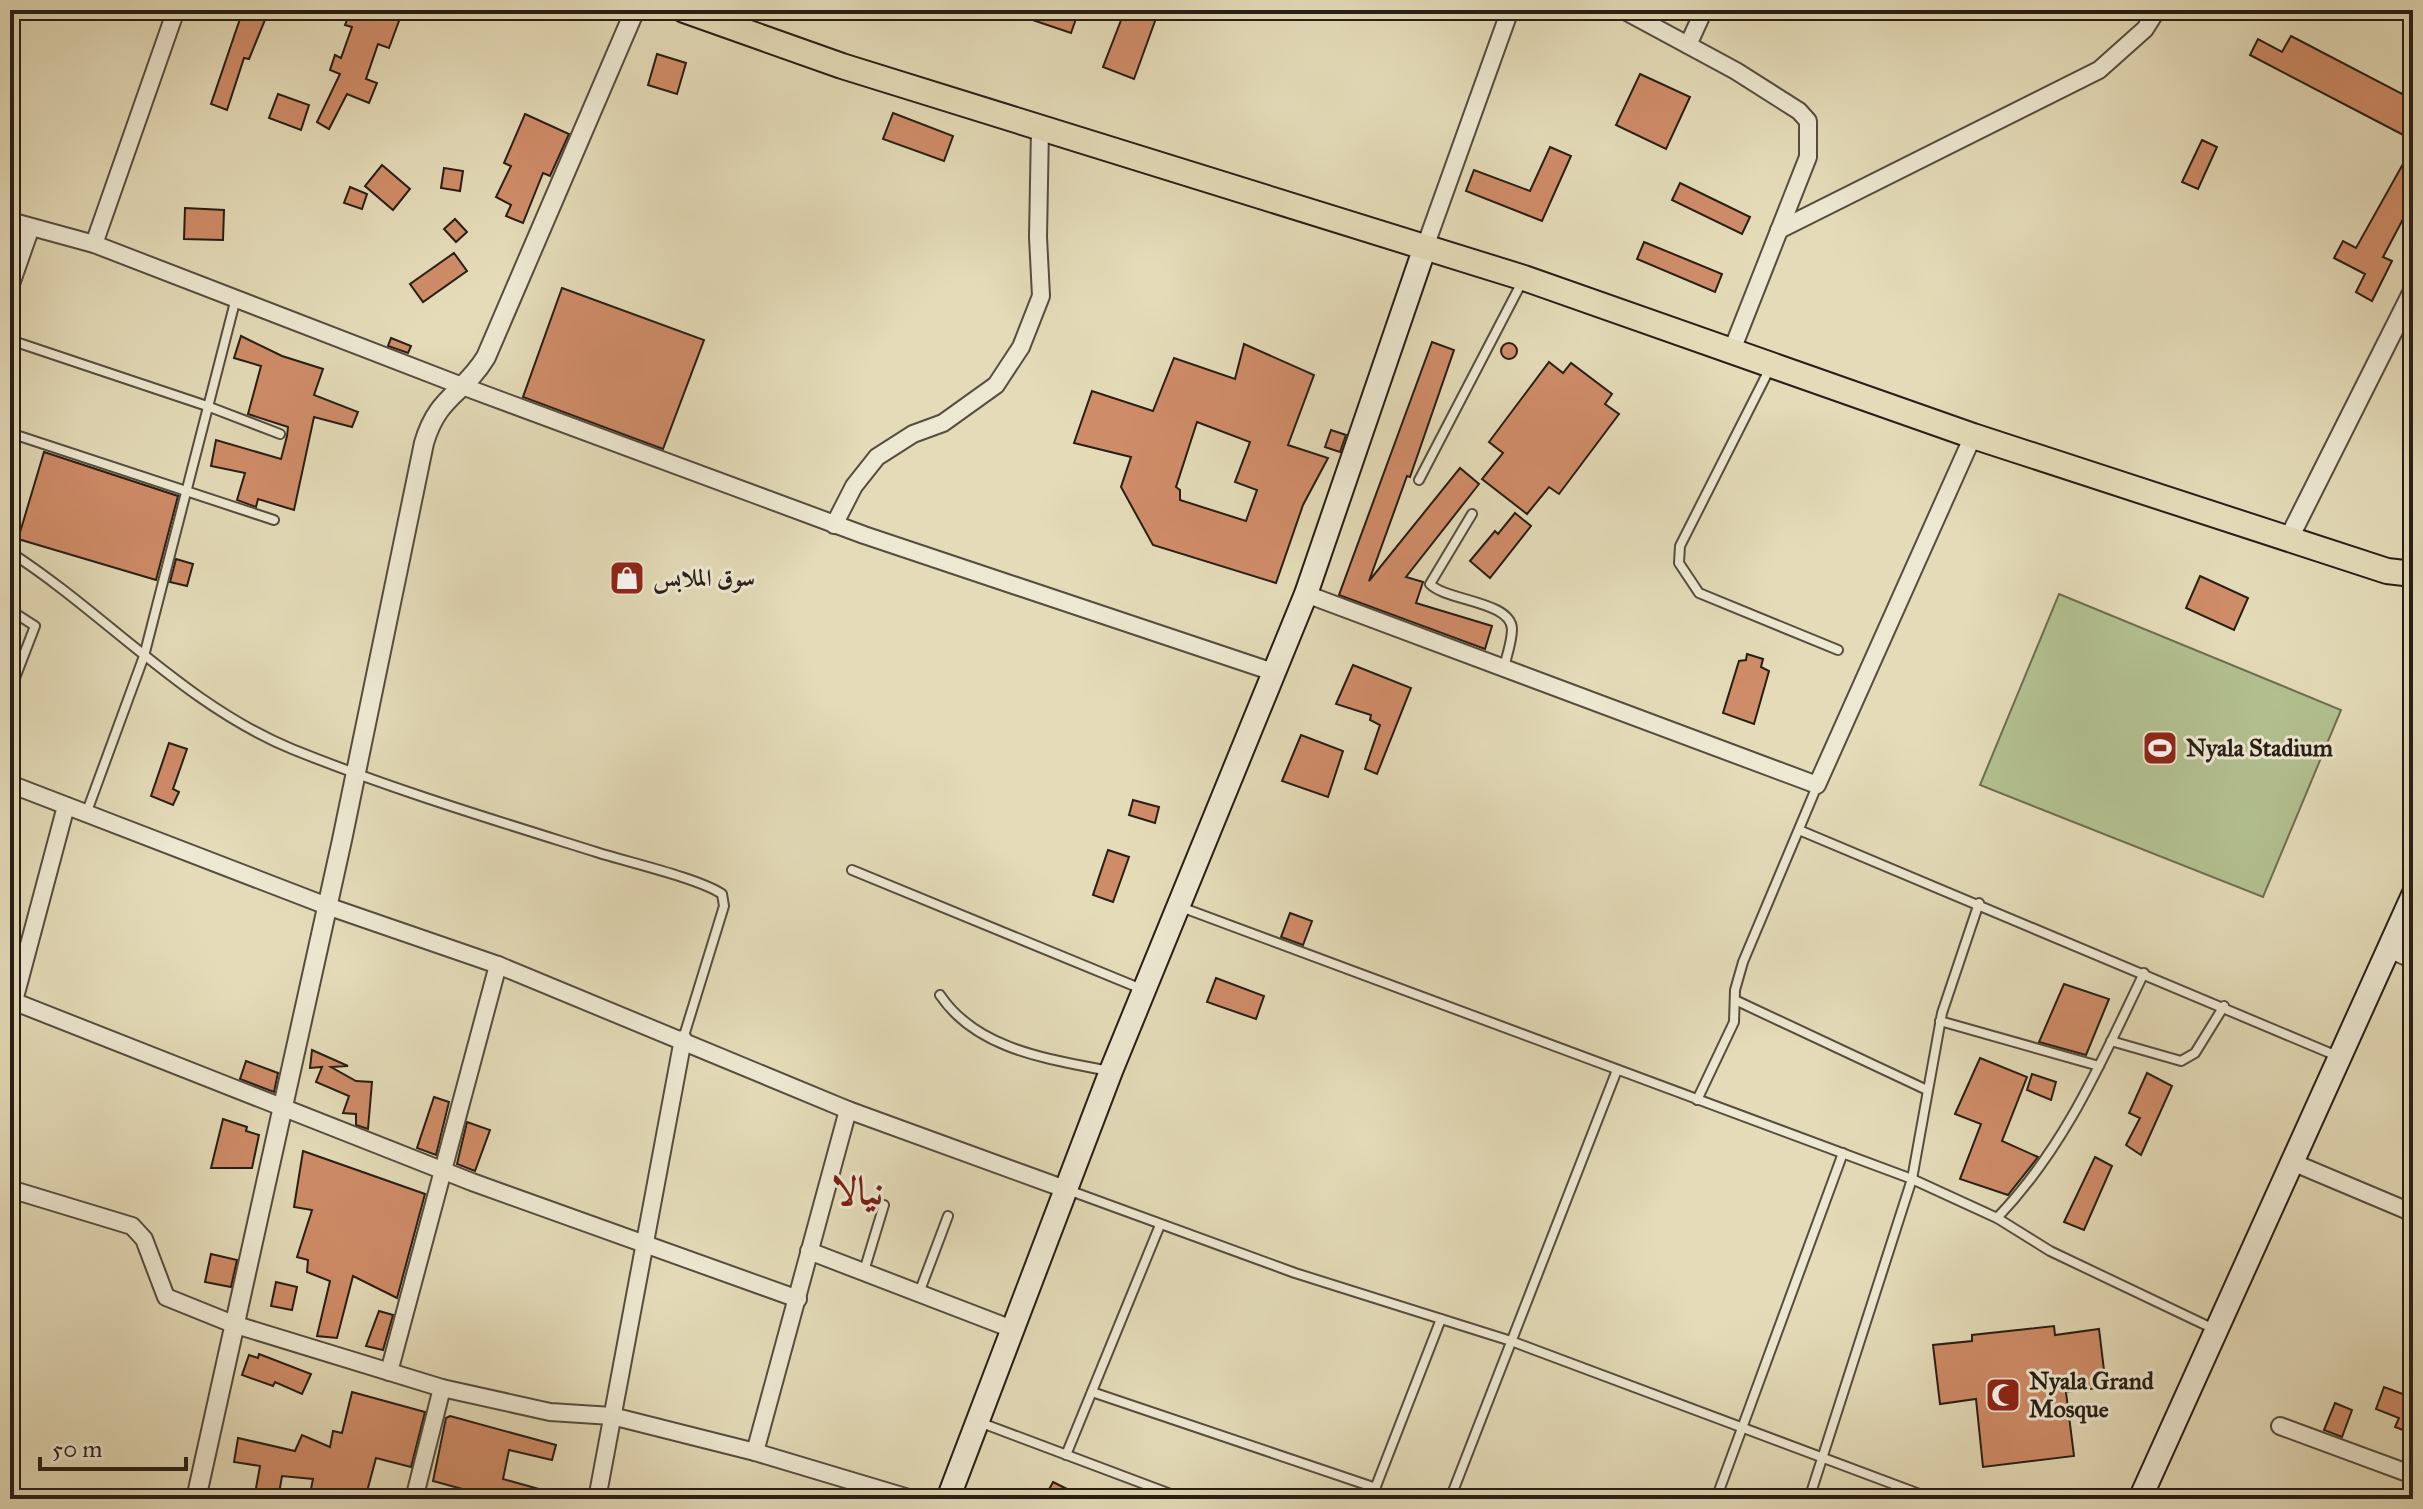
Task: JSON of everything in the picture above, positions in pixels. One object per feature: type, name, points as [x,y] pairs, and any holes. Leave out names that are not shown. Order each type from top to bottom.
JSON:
[{"type":"main road","points":[[684,10],[842,66],[1524,278],[1973,436],[2387,571],[2413,574]]},
{"type":"main road","points":[[948,1499],[1111,1071],[1306,594],[1425,247]]},
{"type":"main road","points":[[2387,571],[2413,587]]},
{"type":"main road","points":[[2140,1499],[2413,895]]},
{"type":"street","points":[[94,244],[176,10]]},
{"type":"street","points":[[196,1499],[431,419],[477,373],[499,330],[635,10]]},
{"type":"street","points":[[1425,247],[1510,10]]},
{"type":"street","points":[[1623,10],[1787,103],[1808,121],[1808,157],[1732,350]]},
{"type":"street","points":[[1688,45],[1704,10]]},
{"type":"street","points":[[1779,230],[2099,70],[2145,29],[2157,10]]},
{"type":"street","points":[[834,525],[854,486],[877,457],[901,440],[943,423],[996,385],[1021,347],[1041,296],[1038,237],[1040,128]]},
{"type":"street","points":[[10,221],[94,244],[834,525],[1273,672]]},
{"type":"street","points":[[10,287],[31,227]]},
{"type":"street","points":[[2289,538],[2413,291]]},
{"type":"street","points":[[1306,594],[1817,785],[1973,436]]},
{"type":"street","points":[[10,784],[327,906],[498,965],[683,1039],[848,1110],[1065,1189]]},
{"type":"street","points":[[66,806],[11,1006],[644,1247],[798,1299]]},
{"type":"street","points":[[2389,949],[2413,960]]},
{"type":"street","points":[[389,1372],[498,965]]},
{"type":"street","points":[[597,1499],[683,1039]]},
{"type":"street","points":[[755,1452],[848,1110]]},
{"type":"street","points":[[2292,1162],[2413,1213]]},
{"type":"street","points":[[10,1189],[132,1226],[144,1239],[166,1297],[233,1324],[442,1388],[550,1412],[612,1416],[755,1452],[912,1499]]},
{"type":"street","points":[[809,1251],[1012,1329]]},
{"type":"street","points":[[414,1499],[442,1388]]},
{"type":"street","points":[[2280,1426],[2413,1475]]},
{"type":"lane","points":[[1419,480],[1524,278]]},
{"type":"lane","points":[[86,814],[144,656],[236,298]]},
{"type":"lane","points":[[10,340],[207,406],[280,434]]},
{"type":"lane","points":[[1772,364],[1680,546],[1679,563],[1699,593],[1838,650]]},
{"type":"lane","points":[[10,433],[274,520]]},
{"type":"lane","points":[[1472,514],[1430,584],[1499,611],[1509,619],[1512,628],[1504,668]]},
{"type":"lane","points":[[10,552],[62,587],[144,656],[230,717],[288,747],[356,774],[722,894],[724,906],[683,1039]]},
{"type":"lane","points":[[10,610],[35,626],[10,691]]},
{"type":"lane","points":[[1697,1100],[1726,1046],[1734,1022],[1743,962],[1817,785]]},
{"type":"lane","points":[[1799,830],[2340,1057]]},
{"type":"lane","points":[[852,870],[1145,991]]},
{"type":"lane","points":[[1809,1499],[1912,1179],[1940,1021],[1979,903]]},
{"type":"lane","points":[[1178,906],[1912,1179],[1997,1218],[2050,1251],[2216,1330]]},
{"type":"lane","points":[[1997,1218],[2037,1175],[2070,1125],[2144,973]]},
{"type":"lane","points":[[940,995],[961,1020],[1017,1050],[1111,1071]]},
{"type":"lane","points":[[1735,1000],[1927,1090]]},
{"type":"lane","points":[[2111,1041],[2181,1061],[2195,1053],[2224,1006]]},
{"type":"lane","points":[[1940,1021],[2099,1066]]},
{"type":"lane","points":[[1450,1499],[1617,1070]]},
{"type":"lane","points":[[1716,1499],[1843,1153]]},
{"type":"lane","points":[[1065,1189],[1160,1225],[1511,1341],[1824,1456],[1928,1498]]},
{"type":"lane","points":[[864,1271],[884,1205]]},
{"type":"lane","points":[[919,1293],[948,1216]]},
{"type":"lane","points":[[1066,1455],[1160,1225]]},
{"type":"lane","points":[[1371,1499],[1441,1319]]},
{"type":"lane","points":[[1092,1392],[1376,1488]]},
{"type":"lane","points":[[976,1421],[1184,1499]]},
{"type":"green space","name":"Nyala Stadium","points":[[2059,594],[2341,710],[2263,897],[1980,785]]},
{"type":"building","points":[[243,10],[269,10],[249,59],[244,58],[227,110],[211,104]]},
{"type":"building","points":[[351,10],[403,10],[389,48],[378,44],[366,79],[377,83],[369,103],[347,94],[329,129],[317,122],[340,74],[330,70],[335,55],[341,58],[352,27],[345,25]]},
{"type":"building","points":[[1012,10],[1079,10],[1071,33],[1012,13]]},
{"type":"building","points":[[1125,10],[1159,10],[1134,79],[1103,67]]},
{"type":"building","points":[[2291,36],[2402,94],[2413,71],[2413,140],[2250,55],[2258,39],[2282,52]]},
{"type":"building","points":[[657,54],[686,63],[677,94],[648,85]]},
{"type":"building","points":[[1640,74],[1690,97],[1666,149],[1616,125]]},
{"type":"building","points":[[278,94],[309,105],[301,130],[269,118]]},
{"type":"building","points":[[893,113],[953,136],[944,161],[883,139]]},
{"type":"building","points":[[525,114],[569,134],[550,176],[543,173],[523,223],[506,216],[511,205],[496,197],[511,166],[504,163]]},
{"type":"building","points":[[2202,140],[2217,147],[2198,189],[2182,182]]},
{"type":"building","points":[[2413,146],[2413,193],[2408,203],[2411,204],[2383,257],[2392,261],[2372,301],[2356,292],[2365,274],[2334,258],[2343,241],[2356,248]]},
{"type":"building","points":[[1550,147],[1571,156],[1542,221],[1466,191],[1474,170],[1530,191]]},
{"type":"building","points":[[382,165],[410,189],[393,210],[365,186]]},
{"type":"building","points":[[444,168],[463,171],[460,191],[441,188]]},
{"type":"building","points":[[1680,183],[1750,217],[1742,234],[1672,200]]},
{"type":"building","points":[[350,187],[367,194],[362,209],[344,203]]},
{"type":"building","points":[[185,208],[224,210],[223,240],[184,239]]},
{"type":"building","points":[[455,219],[467,232],[456,242],[444,229]]},
{"type":"building","points":[[1644,242],[1722,274],[1715,292],[1637,259]]},
{"type":"building","points":[[454,253],[467,271],[423,302],[410,284]]},
{"type":"building","points":[[562,288],[704,340],[663,449],[523,397]]},
{"type":"building","points":[[241,336],[282,356],[323,369],[314,395],[358,412],[352,427],[314,417],[294,510],[258,499],[256,507],[237,500],[245,473],[211,466],[216,440],[281,459],[287,436],[288,427],[248,414],[261,366],[234,358]]},
{"type":"building","points":[[391,338],[411,346],[408,353],[388,346]]},
{"type":"building","points":[[1432,342],[1454,350],[1410,477],[1407,476],[1369,581],[1460,468],[1479,484],[1406,577],[1423,582],[1416,603],[1492,626],[1485,649],[1339,595]]},
{"type":"building","points":[[1506,343],[1512,343],[1517,351],[1515,357],[1506,359],[1501,354],[1501,348]]},
{"type":"building","points":[[1244,344],[1314,375],[1288,445],[1328,458],[1303,505],[1276,583],[1153,545],[1121,487],[1131,457],[1074,443],[1092,391],[1153,411],[1174,358],[1235,379]],"holes":[[[1197,422],[1250,442],[1235,482],[1257,490],[1246,521],[1180,500],[1180,490],[1176,487]]]},
{"type":"building","points":[[1549,362],[1563,373],[1571,363],[1612,394],[1605,404],[1619,414],[1559,494],[1549,487],[1527,514],[1482,479],[1503,453],[1489,442]]},
{"type":"building","points":[[1331,430],[1346,435],[1340,452],[1325,447]]},
{"type":"building","points":[[44,452],[178,496],[156,580],[18,539]]},
{"type":"building","points":[[1515,513],[1531,526],[1490,578],[1470,561]]},
{"type":"building","points":[[176,559],[193,564],[187,586],[170,582]]},
{"type":"building","points":[[2200,576],[2248,598],[2234,630],[2186,608]]},
{"type":"building","points":[[1747,654],[1763,659],[1761,667],[1769,671],[1754,724],[1723,713],[1739,661],[1746,660]]},
{"type":"building","points":[[1353,665],[1411,688],[1377,774],[1365,769],[1380,725],[1370,720],[1371,715],[1336,704]]},
{"type":"building","points":[[1301,735],[1343,751],[1328,797],[1282,781]]},
{"type":"building","points":[[169,743],[187,749],[173,789],[179,792],[173,805],[151,796]]},
{"type":"building","points":[[1133,800],[1159,807],[1155,823],[1129,815]]},
{"type":"building","points":[[1108,850],[1129,857],[1113,902],[1093,895]]},
{"type":"building","points":[[1290,913],[1312,921],[1303,945],[1281,937]]},
{"type":"building","points":[[1216,978],[1264,996],[1256,1019],[1207,1002]]},
{"type":"building","points":[[2064,984],[2109,999],[2086,1055],[2039,1042]]},
{"type":"building","points":[[312,1050],[348,1066],[331,1067],[356,1081],[372,1082],[368,1129],[356,1125],[356,1114],[343,1113],[349,1096],[316,1082],[322,1067],[310,1068]]},
{"type":"building","points":[[1980,1058],[2027,1077],[2002,1141],[2038,1157],[2008,1195],[1960,1179],[1981,1124],[1955,1114]]},
{"type":"building","points":[[246,1061],[278,1073],[274,1092],[240,1079]]},
{"type":"building","points":[[2147,1073],[2172,1086],[2141,1155],[2126,1145],[2140,1118],[2129,1113]]},
{"type":"building","points":[[2032,1074],[2056,1082],[2051,1100],[2027,1090]]},
{"type":"building","points":[[434,1097],[449,1102],[436,1155],[417,1148]]},
{"type":"building","points":[[223,1119],[247,1127],[246,1131],[259,1135],[252,1168],[211,1168]]},
{"type":"building","points":[[467,1122],[490,1130],[475,1171],[457,1164]]},
{"type":"building","points":[[303,1151],[425,1194],[397,1298],[353,1276],[337,1338],[317,1336],[330,1281],[307,1272],[308,1260],[297,1257],[312,1210],[294,1207]]},
{"type":"building","points":[[2095,1157],[2112,1166],[2084,1230],[2064,1222]]},
{"type":"building","points":[[211,1254],[237,1260],[231,1287],[205,1282]]},
{"type":"building","points":[[276,1282],[297,1287],[292,1310],[271,1306]]},
{"type":"building","points":[[379,1311],[393,1315],[383,1350],[366,1346]]},
{"type":"building","name":"Nyala Grand Mosque","points":[[2054,1326],[2055,1335],[2099,1329],[2106,1387],[2066,1392],[2074,1456],[1983,1467],[1976,1399],[1940,1404],[1933,1345],[1972,1341],[1972,1335]]},
{"type":"building","points":[[259,1354],[311,1374],[302,1394],[275,1382],[273,1386],[242,1375],[249,1355],[258,1358]]},
{"type":"building","points":[[2413,1385],[2413,1434],[2395,1427],[2399,1418],[2376,1409],[2384,1387],[2408,1396]]},
{"type":"building","points":[[352,1392],[425,1412],[411,1467],[376,1458],[365,1499],[309,1499],[313,1479],[282,1476],[278,1499],[254,1499],[260,1466],[234,1462],[238,1438],[295,1451],[302,1435],[330,1447],[333,1431],[342,1433]]},
{"type":"building","points":[[2335,1403],[2352,1410],[2342,1437],[2324,1430]]},
{"type":"building","points":[[450,1416],[556,1445],[552,1460],[509,1450],[503,1479],[557,1494],[557,1499],[464,1499],[466,1490],[433,1481],[446,1418]]},
{"type":"building","points":[[1053,1482],[1087,1499],[1055,1499],[1046,1495]]},
{"type":"place","name":"سوق الملابس","points":[[627,578]]},
{"type":"place","name":"Nyala Stadium","points":[[2160,748]]},
{"type":"place","name":"Nyala Grand Mosque","points":[[2003,1395]]},
{"type":"district","name":"نيالا","points":[[858,1190]]}]
